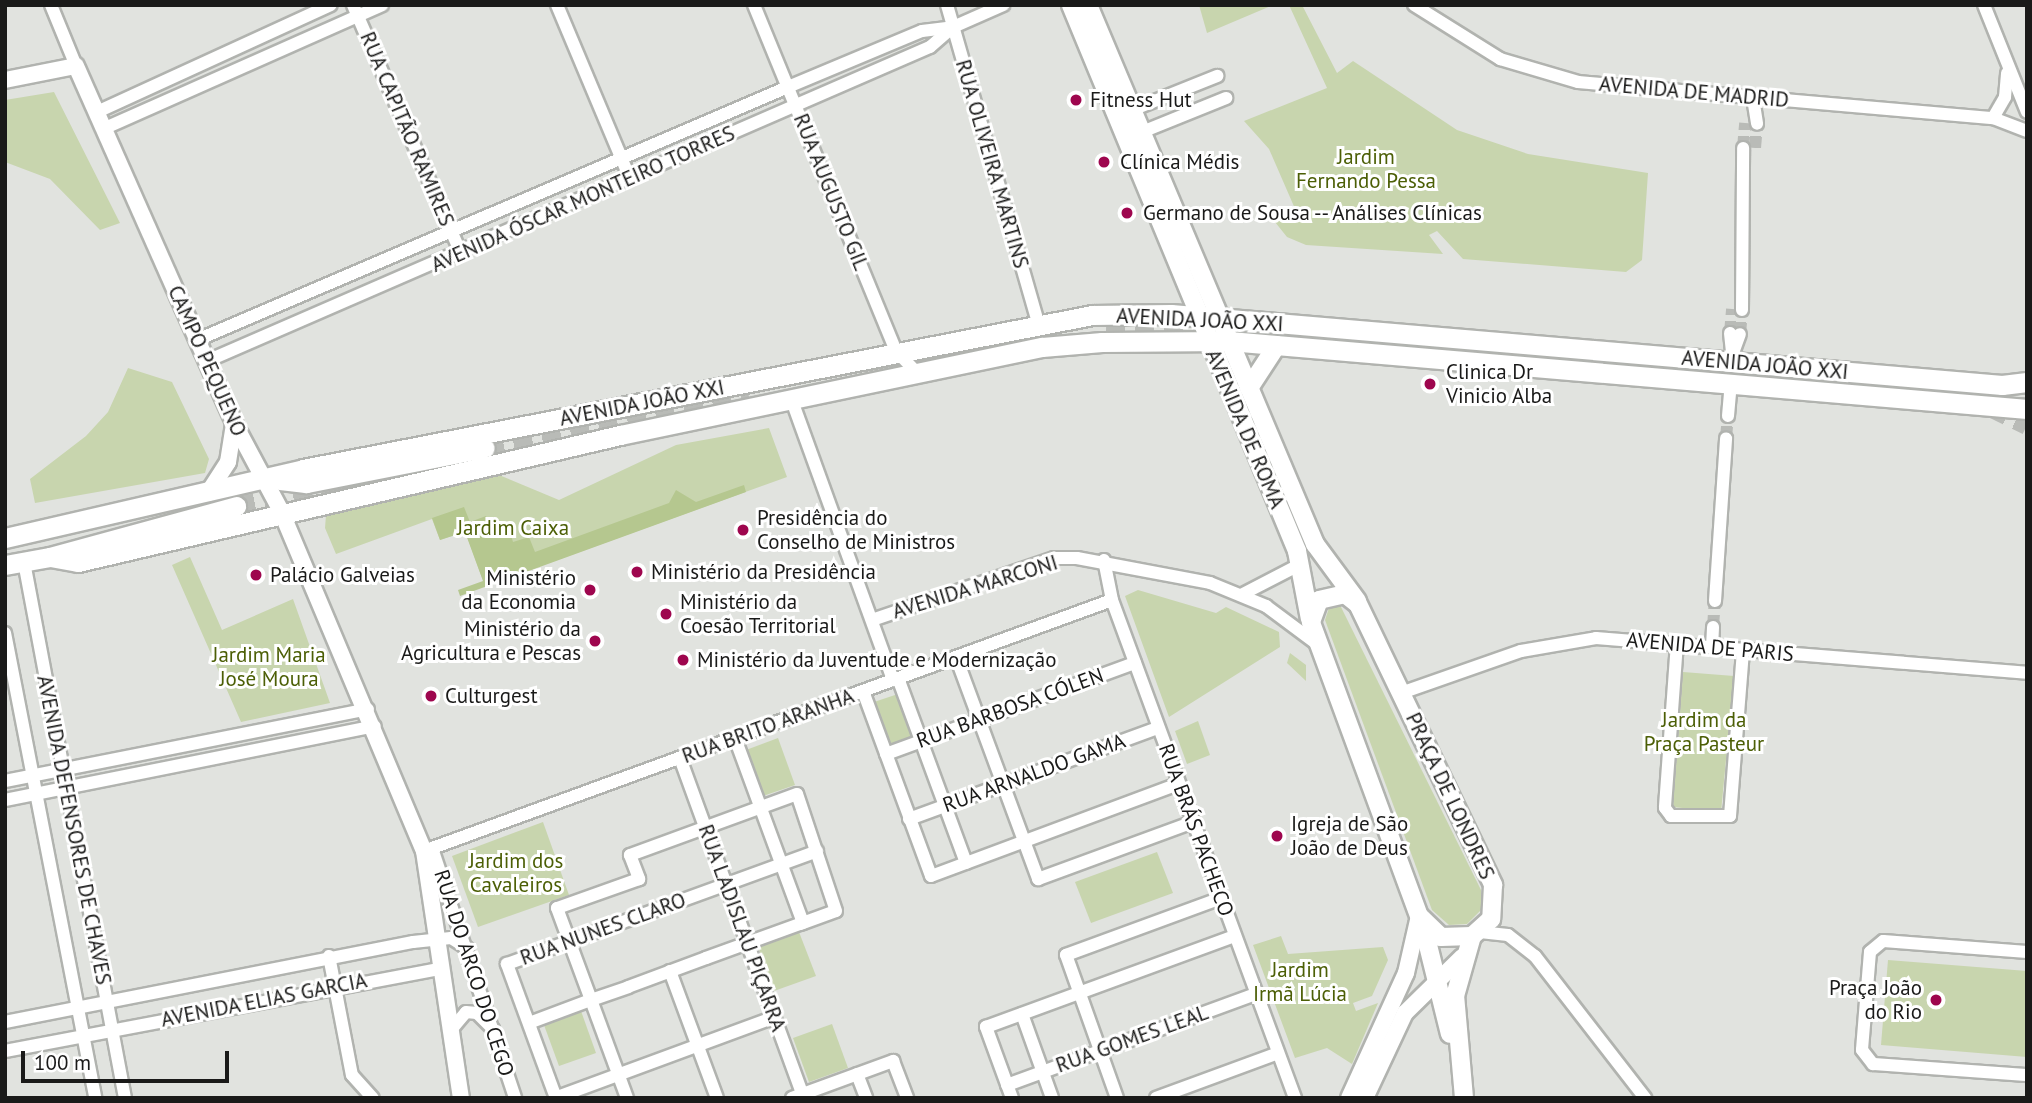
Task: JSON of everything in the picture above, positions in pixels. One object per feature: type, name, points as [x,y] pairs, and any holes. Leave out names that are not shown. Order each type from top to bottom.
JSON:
[{"type":"main road","name":"AVENIDA DE ROMA","points":[[1071,5],[1135,135],[1219,318],[1219,342],[1299,565],[1311,622]]},
{"type":"main road","name":"AVENIDA DE ROMA","points":[[1088,5],[1132,110],[1135,135],[1198,317],[1219,342],[1249,388],[1315,544],[1358,604]]},
{"type":"main road","name":"AVENIDA JOÃO XXI","points":[[268,480],[1038,322],[1141,313],[1733,357],[2002,386],[2027,382]]},
{"type":"main road","points":[[1038,322],[1042,347]]},
{"type":"main road","name":"AVENIDA JOÃO XXI","points":[[281,510],[791,398],[1042,347],[1219,342],[1277,345],[2027,410]]},
{"type":"main road","points":[[1249,388],[1277,345]]},
{"type":"main road","points":[[1731,384],[1733,357]]},
{"type":"main road","points":[[620,435],[629,407]]},
{"type":"main road","points":[[236,506],[50,557],[15,564],[12,536],[268,480],[306,483],[485,448]]},
{"type":"main road","points":[[50,557],[78,562],[281,510]]},
{"type":"main road","points":[[1358,604],[1345,594],[1327,596],[1313,607],[1311,622],[1419,916],[1458,1062],[1464,1098]]},
{"type":"main road","name":"PRAÇA DE LONDRES","points":[[1358,604],[1493,886],[1494,911],[1462,957],[1455,996],[1458,1062]]},
{"type":"main road","points":[[1419,916],[1441,937],[1476,934]]},
{"type":"street","points":[[5,80],[76,66],[51,5]]},
{"type":"street","points":[[97,111],[217,59],[331,5]]},
{"type":"street","points":[[105,128],[224,76],[356,11],[382,5]]},
{"type":"street","points":[[557,5],[630,179]]},
{"type":"street","name":"RUA AUGUSTO GIL","points":[[754,5],[896,351],[917,373]]},
{"type":"street","name":"RUA OLIVEIRA MARTINS","points":[[947,5],[1038,322]]},
{"type":"street","name":"AVENIDA ÓSCAR MONTEIRO TORRES","points":[[197,340],[788,87],[922,32],[953,27],[1003,5]]},
{"type":"street","name":"AVENIDA DE MADRID","points":[[1414,5],[1475,47],[1551,76],[1753,105],[1993,118],[2027,131]]},
{"type":"street","points":[[1984,5],[2027,112]]},
{"type":"street","name":"RUA CAPITÃO RAMIRES","points":[[356,11],[461,253]]},
{"type":"street","name":"AVENIDA ÓSCAR MONTEIRO TORRES","points":[[207,361],[461,253],[930,47],[953,27]]},
{"type":"street","points":[[217,59],[224,76]]},
{"type":"street","points":[[1993,118],[2008,84],[2006,62]]},
{"type":"street","name":"CAMPO PEQUENO","points":[[76,66],[234,423],[268,480],[428,850],[436,939],[461,1098]]},
{"type":"street","points":[[1132,110],[1217,76]]},
{"type":"street","points":[[1135,135],[1226,98]]},
{"type":"street","points":[[1751,124],[1753,105]]},
{"type":"street","points":[[1737,305],[1749,148]]},
{"type":"street","points":[[1733,357],[1735,334]]},
{"type":"street","points":[[1728,416],[1731,384]]},
{"type":"street","points":[[791,398],[872,620],[966,863]]},
{"type":"street","points":[[208,493],[228,462],[234,423]]},
{"type":"street","points":[[1715,601],[1726,438]]},
{"type":"street","name":"AVENIDA MARCONI","points":[[872,620],[1054,558],[1104,560],[1184,575],[1241,595],[1290,620],[1320,647]]},
{"type":"street","name":"RUA BRÁS PACHECO","points":[[1104,560],[1112,600],[1295,1098]]},
{"type":"street","name":"AVENIDA DEFENSORES DE CHAVES","points":[[15,564],[63,769],[125,1098]]},
{"type":"street","points":[[1241,595],[1299,565]]},
{"type":"street","name":"RUA BRITO ARANHA","points":[[428,850],[1112,600]]},
{"type":"street","points":[[1712,647],[1713,627]]},
{"type":"street","name":"AVENIDA DEFENSORES DE CHAVES","points":[[5,633],[94,1098]]},
{"type":"street","name":"AVENIDA DE PARIS","points":[[1401,693],[1474,665],[1574,641],[1677,643],[1743,652],[2027,673]]},
{"type":"street","points":[[1677,643],[1664,808],[1671,816],[1730,816],[1743,652]]},
{"type":"street","points":[[956,657],[1038,879],[1194,822]]},
{"type":"street","name":"RUA BARBOSA CÓLEN","points":[[886,754],[1135,663]]},
{"type":"street","points":[[863,691],[931,876],[1178,784]]},
{"type":"street","points":[[5,780],[368,709]]},
{"type":"street","points":[[5,800],[375,726]]},
{"type":"street","name":"RUA ARNALDO GAMA","points":[[909,819],[1158,728]]},
{"type":"street","points":[[736,738],[803,923]]},
{"type":"street","name":"RUA LADISLAU PIÇARRA","points":[[680,758],[775,1017],[800,1096]]},
{"type":"street","points":[[626,1098],[618,1075],[591,1000],[557,908],[639,879],[630,855],[797,794],[836,911],[670,971],[591,1000],[529,1023],[556,1098],[618,1075],[697,1045],[775,1017]]},
{"type":"street","name":"RUA DO ARCO DO CEGO","points":[[428,850],[467,948],[496,1032],[514,1098]]},
{"type":"street","name":"RUA NUNES CLARO","points":[[529,1023],[507,964],[817,851]]},
{"type":"street","points":[[1117,1098],[1066,955],[1222,898]]},
{"type":"street","points":[[1349,1098],[1406,972],[1419,916]]},
{"type":"street","points":[[1476,934],[1508,935],[1535,956],[1645,1098]]},
{"type":"street","points":[[1012,1098],[986,1027],[1235,936]]},
{"type":"street","points":[[436,939],[451,938],[467,948]]},
{"type":"street","name":"AVENIDA ELIAS GARCIA","points":[[5,1021],[329,956],[436,939]]},
{"type":"street","points":[[2027,952],[1883,941],[1870,952],[1862,1050],[1873,1063],[2027,1075]]},
{"type":"street","points":[[329,956],[352,1075],[373,1098]]},
{"type":"street","points":[[1365,1098],[1401,1018],[1462,957]]},
{"type":"street","name":"AVENIDA ELIAS GARCIA","points":[[5,1051],[335,985],[440,969]]},
{"type":"street","points":[[670,971],[717,1098]]},
{"type":"street","name":"RUA GOMES LEAL","points":[[1007,1085],[1256,994]]},
{"type":"street","points":[[451,1030],[466,1012],[485,1019],[496,1032]]},
{"type":"street","points":[[1022,1014],[1052,1098]]},
{"type":"street","points":[[1156,1098],[1278,1053]]},
{"type":"street","points":[[800,1096],[893,1061],[907,1098]]},
{"type":"street","points":[[858,1074],[866,1098]]},
{"type":"green space","points":[[1199,5],[1273,5],[1207,33]]},
{"type":"green space","name":"Jardim Fernando Pessa","points":[[1289,5],[1302,5],[1337,73],[1353,61],[1457,130],[1528,154],[1648,173],[1642,260],[1626,272],[1463,259],[1437,231],[1429,235],[1443,254],[1306,245],[1287,237],[1275,222],[1296,211],[1269,149],[1244,121],[1327,88]]},
{"type":"green space","points":[[54,92],[120,223],[100,230],[50,179],[5,162],[5,100]]},
{"type":"green space","points":[[128,368],[172,382],[209,459],[205,473],[35,503],[30,479],[86,436],[108,412]]},
{"type":"green space","name":"Jardim Caixa","points":[[769,428],[787,477],[485,586],[465,531],[440,540],[432,519],[336,554],[325,528],[326,515],[336,508],[499,475],[559,500],[676,445]]},
{"type":"green space","name":"Jardim Maria José Moura","points":[[190,557],[222,630],[293,599],[330,703],[241,722],[172,565]]},
{"type":"green space","points":[[1138,590],[1216,613],[1226,607],[1279,632],[1280,647],[1169,717],[1125,596]]},
{"type":"green space","points":[[1340,605],[1481,890],[1481,910],[1467,924],[1449,925],[1432,910],[1325,620],[1329,608]]},
{"type":"green space","points":[[1290,653],[1306,665],[1306,681],[1287,663]]},
{"type":"green space","name":"Jardim da Praça Pasteur","points":[[1683,672],[1734,676],[1721,812],[1673,807]]},
{"type":"green space","points":[[898,694],[915,740],[891,748],[874,702]]},
{"type":"green space","points":[[1198,721],[1210,755],[1187,764],[1175,731]]},
{"type":"green space","points":[[778,738],[795,785],[763,796],[746,750]]},
{"type":"green space","name":"Jardim dos Cavaleiros","points":[[543,822],[569,895],[478,927],[452,856]]},
{"type":"green space","points":[[1157,852],[1173,893],[1091,923],[1075,882]]},
{"type":"green space","points":[[799,932],[816,976],[774,991],[758,947]]},
{"type":"green space","name":"Jardim Irmã Lúcia","points":[[1281,936],[1288,954],[1383,947],[1388,960],[1372,996],[1353,1003],[1356,1011],[1378,1003],[1352,1064],[1327,1048],[1295,1058],[1253,945]]},
{"type":"green space","points":[[1888,960],[2027,971],[2027,1057],[1881,1045]]},
{"type":"green space","points":[[581,1011],[596,1053],[559,1066],[544,1025]]},
{"type":"green space","points":[[832,1024],[848,1068],[809,1082],[793,1038]]},
{"type":"shaded area","points":[[744,485],[746,492],[460,596],[458,590],[483,581],[465,532],[440,540],[432,518],[464,507],[470,522],[486,516],[492,532],[508,526],[513,542],[529,537],[535,552],[669,503],[676,490],[696,502]]},
{"type":"tunnel","points":[[1743,148],[1745,123]]},
{"type":"tunnel","points":[[1755,148],[1757,124]]},
{"type":"tunnel","points":[[1730,333],[1732,309]]},
{"type":"tunnel","points":[[1740,334],[1742,310]]},
{"type":"tunnel","points":[[1106,333],[1187,334]]},
{"type":"tunnel","points":[[892,369],[962,354]]},
{"type":"tunnel","points":[[485,448],[748,391]]},
{"type":"tunnel","points":[[1990,407],[2027,425]]},
{"type":"tunnel","points":[[1726,438],[1728,416]]},
{"type":"tunnel","points":[[236,506],[445,467]]},
{"type":"tunnel","points":[[1713,627],[1715,601]]},
{"type":"place","name":"Fitness Hut","points":[[1076,100]]},
{"type":"place","name":"Clínica Médis","points":[[1104,162]]},
{"type":"place","name":"Germano de Sousa -- Análises Clínicas","points":[[1127,213]]},
{"type":"place","name":"Clinica Dr Vinicio Alba","points":[[1430,384]]},
{"type":"place","name":"Presidência do Conselho de Ministros","points":[[743,530]]},
{"type":"place","name":"Ministério da Presidência","points":[[637,572]]},
{"type":"place","name":"Palácio Galveias","points":[[256,575]]},
{"type":"place","name":"Ministério da Economia","points":[[590,590]]},
{"type":"place","name":"Ministério da Coesão Territorial","points":[[666,614]]},
{"type":"place","name":"Ministério da Agricultura e Pescas","points":[[595,641]]},
{"type":"place","name":"Ministério da Juventude e Modernização","points":[[683,660]]},
{"type":"place","name":"Culturgest","points":[[431,696]]},
{"type":"place","name":"Igreja de São João de Deus","points":[[1277,836]]},
{"type":"place","name":"Praça João do Rio","points":[[1936,1000]]}]
